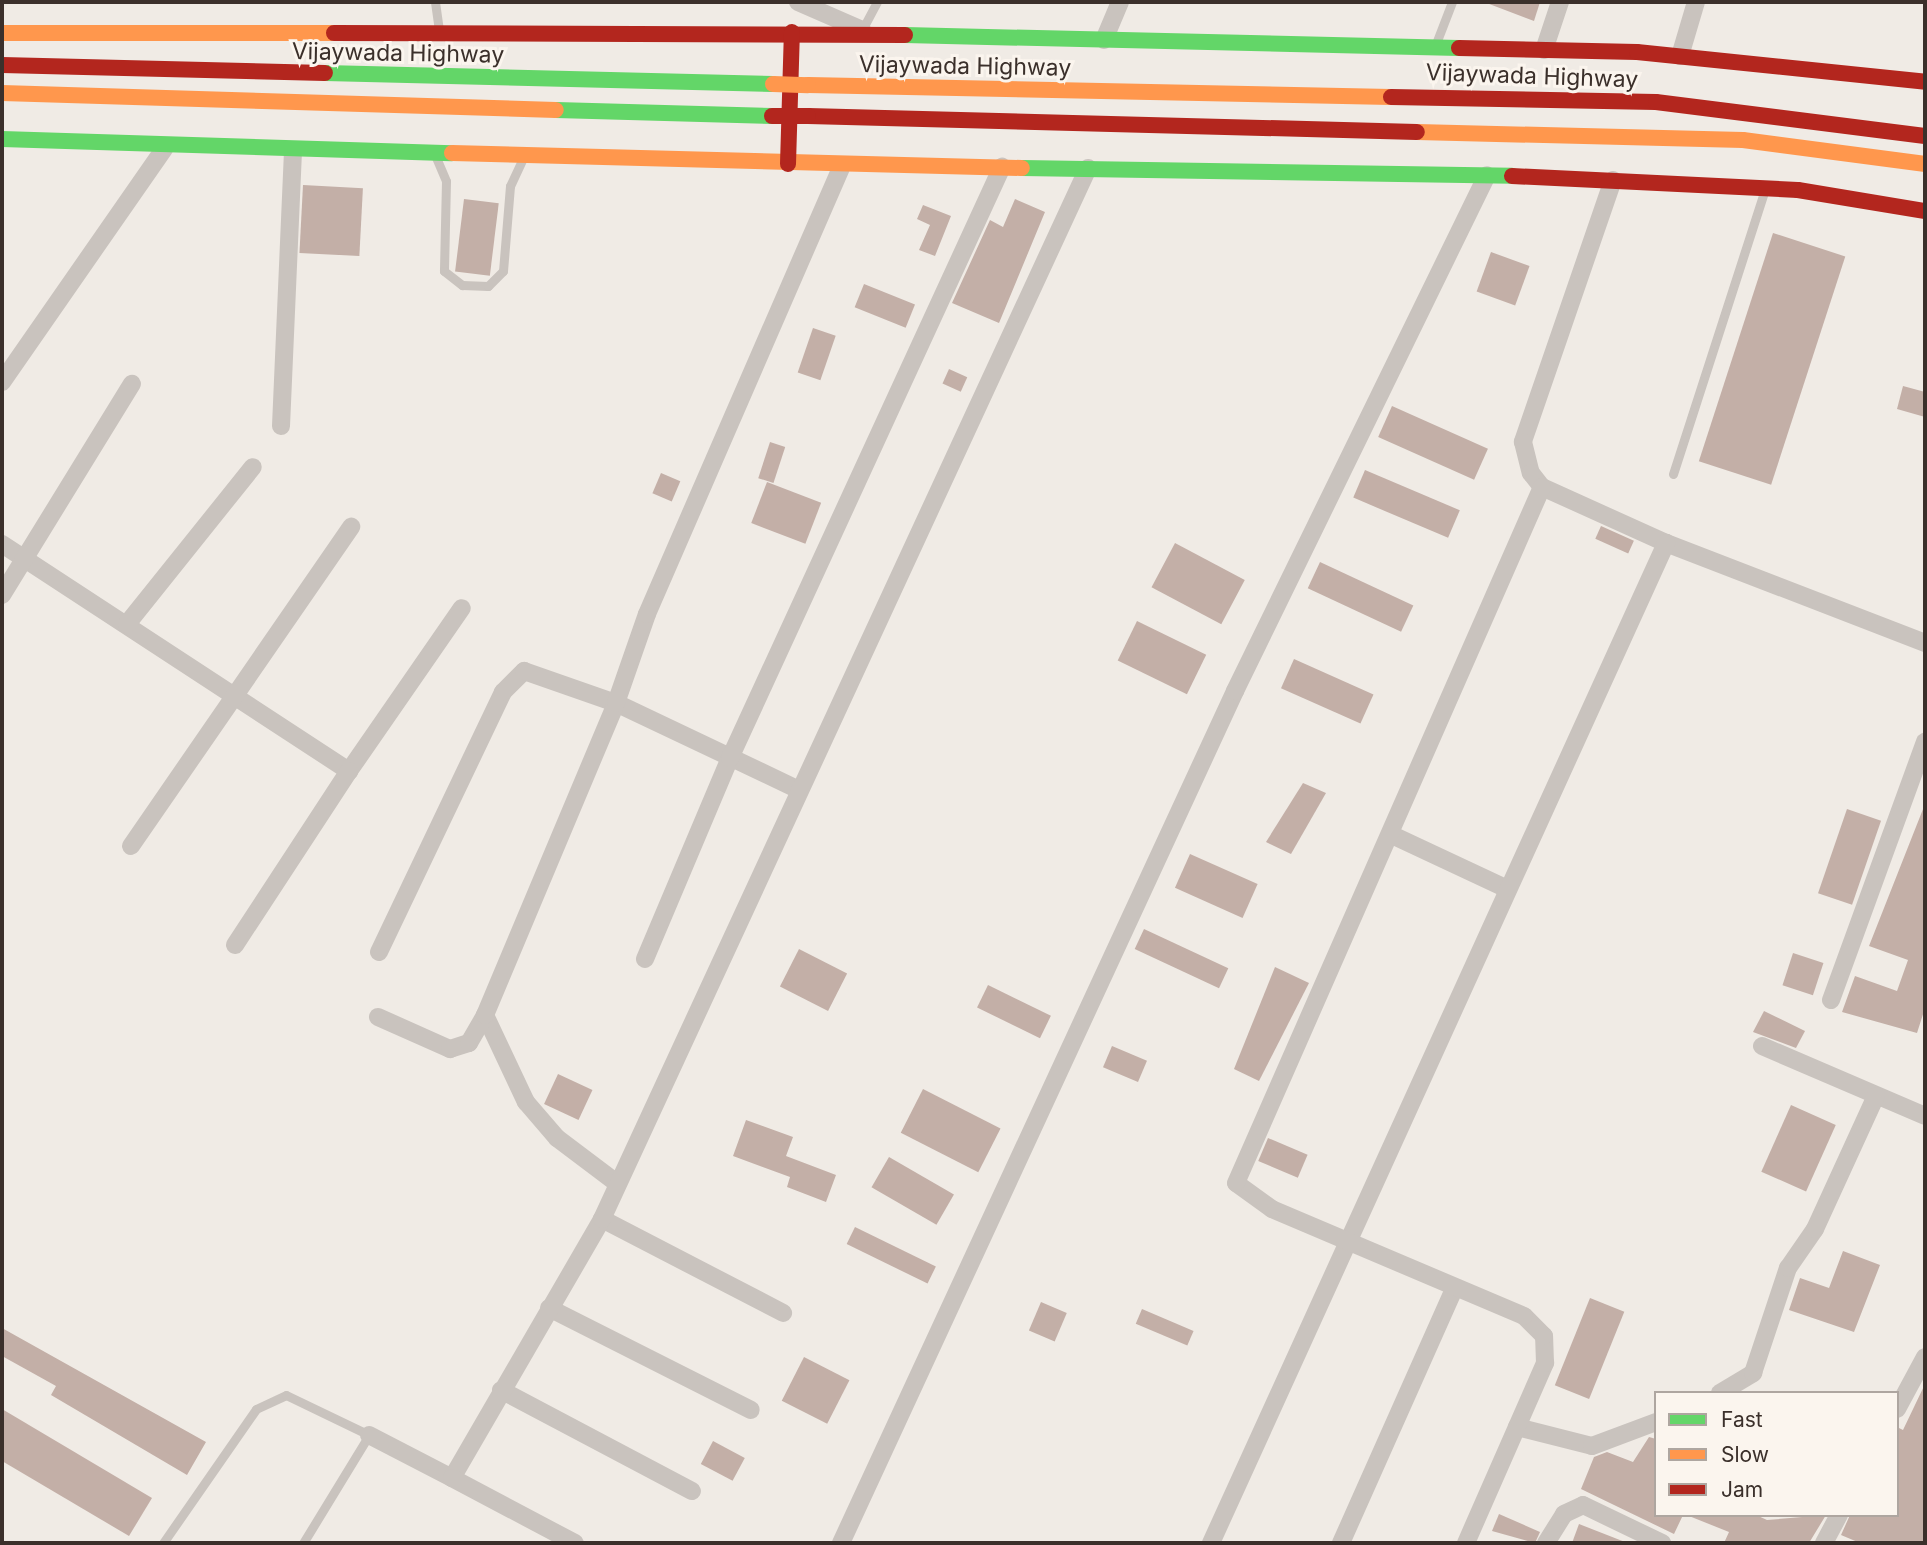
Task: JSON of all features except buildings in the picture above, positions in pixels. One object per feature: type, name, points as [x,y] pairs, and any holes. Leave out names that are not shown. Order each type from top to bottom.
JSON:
[{"type":"main road","points":[[2,33],[439,30],[868,32],[1679,56],[1925,82]]},
{"type":"main road","points":[[789,164],[792,32]]},
{"type":"main road","name":"Vijaywada Highway","points":[[2,65],[1656,102],[1925,136]]},
{"type":"main road","points":[[2,93],[772,116],[1743,140],[1925,164]]},
{"type":"main road","points":[[2,139],[164,149],[293,153],[524,156],[842,166],[1487,175],[1766,188],[1925,211]]},
{"type":"street","points":[[798,2],[824,7],[868,32]]},
{"type":"street","points":[[1104,40],[1120,2]]},
{"type":"street","points":[[1544,50],[1560,2]]},
{"type":"street","points":[[1679,56],[1696,2]]},
{"type":"street","points":[[2,382],[164,149]]},
{"type":"street","points":[[281,426],[293,153]]},
{"type":"street","points":[[378,1017],[450,1049],[469,1043],[485,1015],[616,703],[647,614],[842,166]]},
{"type":"street","points":[[645,960],[730,758],[1002,167]]},
{"type":"street","points":[[452,1478],[602,1219],[797,789],[1088,168]]},
{"type":"street","points":[[841,1543],[1235,691],[1487,175]]},
{"type":"street","points":[[1613,180],[1523,442],[1525,459],[1542,487],[1666,542],[1925,643]]},
{"type":"street","points":[[2,595],[132,384]]},
{"type":"street","points":[[127,624],[253,467]]},
{"type":"street","points":[[1466,1543],[1545,1363],[1544,1336],[1524,1316],[1454,1289],[1245,1195],[1237,1177],[1392,835],[1542,487]]},
{"type":"street","points":[[131,846],[237,696],[351,527]]},
{"type":"street","points":[[1211,1543],[1505,888],[1666,542]]},
{"type":"street","points":[[2,544],[349,771]]},
{"type":"street","points":[[235,945],[349,771],[462,608]]},
{"type":"street","points":[[379,952],[514,679],[535,670],[616,703],[797,789]]},
{"type":"street","points":[[1831,1000],[1925,742]]},
{"type":"street","points":[[1392,835],[1505,888]]},
{"type":"street","points":[[485,1015],[526,1102],[557,1138],[618,1184]]},
{"type":"street","points":[[1762,1046],[1925,1116]]},
{"type":"street","points":[[1723,1391],[1753,1373],[1788,1268],[1815,1229],[1877,1096]]},
{"type":"street","points":[[602,1219],[783,1313]]},
{"type":"street","points":[[1341,1543],[1454,1289]]},
{"type":"street","points":[[549,1307],[751,1410]]},
{"type":"street","points":[[1899,1405],[1925,1357]]},
{"type":"street","points":[[501,1390],[692,1491]]},
{"type":"street","points":[[1517,1427],[1591,1446],[1654,1423]]},
{"type":"street","points":[[369,1435],[575,1543]]},
{"type":"street","points":[[1546,1543],[1564,1514],[1583,1505],[1661,1543]]},
{"type":"street","points":[[1824,1543],[1838,1517]]},
{"type":"lane","points":[[435,2],[439,30]]},
{"type":"lane","points":[[868,32],[877,2]]},
{"type":"lane","points":[[1435,48],[1452,2]]},
{"type":"lane","points":[[435,154],[446,181],[444,271],[462,285],[488,286],[503,271],[510,186],[524,156]]},
{"type":"lane","points":[[1673,474],[1766,188]]},
{"type":"lane","points":[[163,1543],[264,1401],[286,1395],[302,1400],[369,1435],[303,1543]]},
{"type":"traffic: fast","points":[[905,35],[1459,48]]},
{"type":"traffic: fast","points":[[325,73],[773,84]]},
{"type":"traffic: fast","points":[[556,110],[772,116]]},
{"type":"traffic: fast","points":[[2,139],[452,153]]},
{"type":"traffic: fast","points":[[1022,168],[1512,176]]},
{"type":"traffic: slow","points":[[2,33],[334,33]]},
{"type":"traffic: slow","points":[[773,84],[808,85]]},
{"type":"traffic: slow","points":[[808,85],[1391,97]]},
{"type":"traffic: slow","points":[[2,93],[556,110]]},
{"type":"traffic: slow","points":[[1417,132],[1743,140],[1925,164]]},
{"type":"traffic: slow","points":[[452,153],[1022,168]]},
{"type":"traffic: jam","points":[[788,164],[792,32]]},
{"type":"traffic: jam","points":[[334,33],[905,35]]},
{"type":"traffic: jam","points":[[1459,48],[1637,52],[1925,82]]},
{"type":"traffic: jam","points":[[2,65],[325,73]]},
{"type":"traffic: jam","points":[[1391,97],[1656,102],[1925,136]]},
{"type":"traffic: jam","points":[[772,116],[808,116]]},
{"type":"traffic: jam","points":[[808,116],[1417,132]]},
{"type":"traffic: jam","points":[[1512,176],[1798,190],[1925,211]]}]
